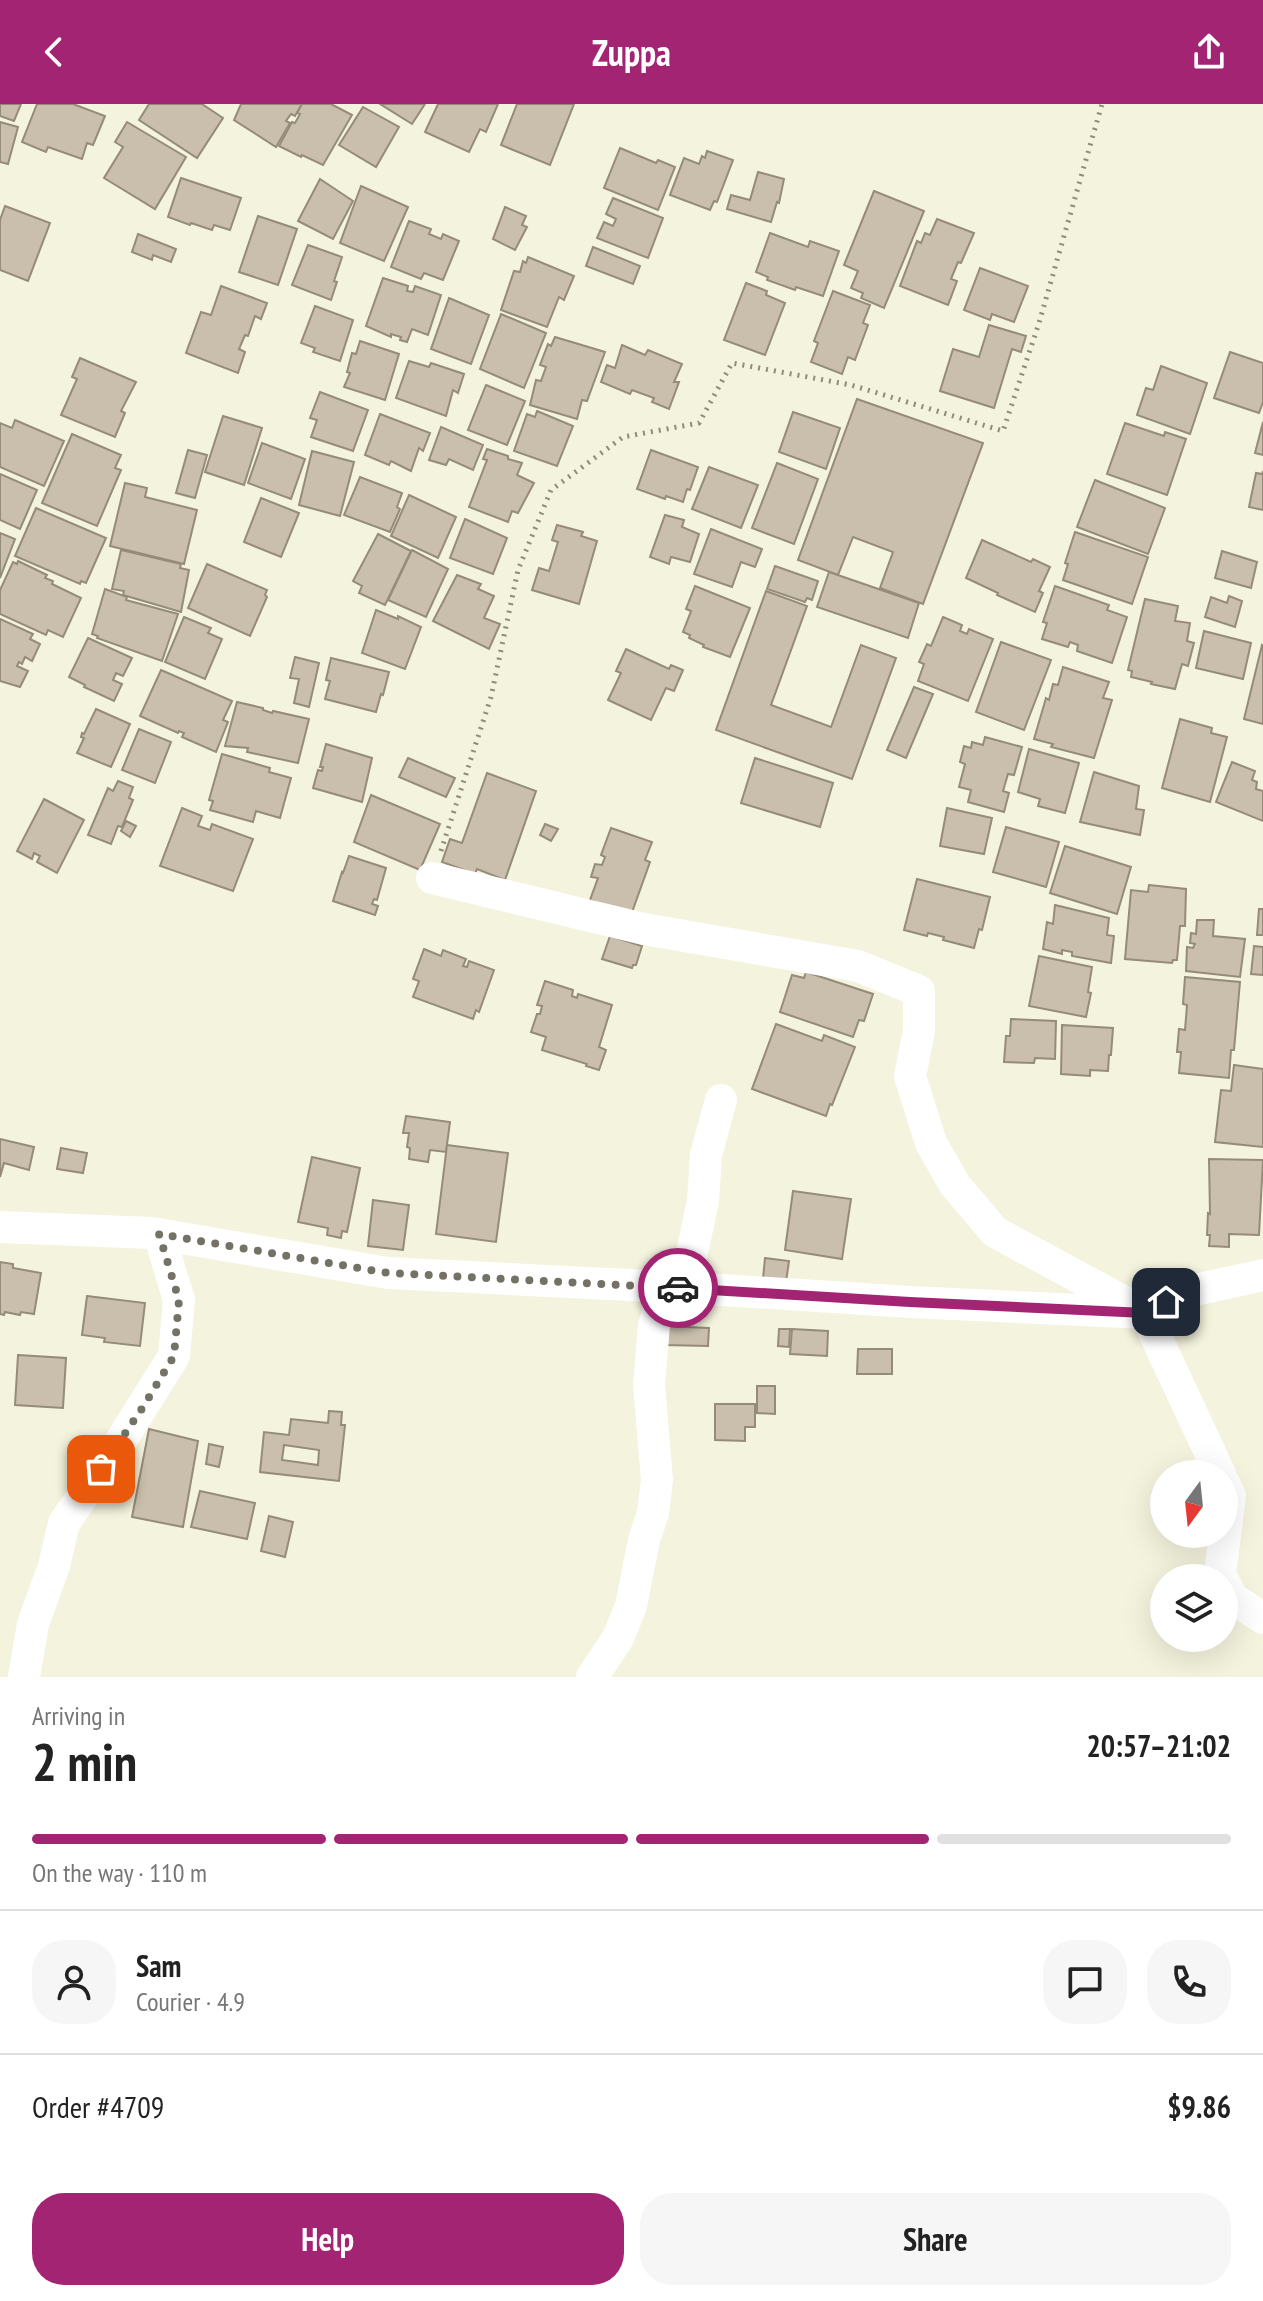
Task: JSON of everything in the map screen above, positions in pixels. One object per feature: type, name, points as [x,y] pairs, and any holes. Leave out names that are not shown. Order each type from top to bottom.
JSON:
[{"type":"street","points":[[432,878],[644,929],[858,966],[919,991],[919,1031],[910,1076],[931,1143],[955,1185],[995,1232],[1145,1313],[1213,1460]]},
{"type":"street","points":[[592,1677],[618,1638],[631,1606],[644,1540],[653,1513],[657,1480],[649,1385],[654,1325],[678,1288],[690,1262],[703,1201],[706,1155],[721,1100]]},
{"type":"street","points":[[0,1227],[159,1234],[388,1273],[1145,1313],[1186,1292],[1263,1275]]},
{"type":"street","points":[[16,1672],[54,1566],[64,1523],[124,1437],[174,1356],[179,1300],[159,1234]]},
{"type":"street","points":[[1238,1602],[1263,1618]]},
{"type":"path","points":[[432,878],[491,697],[518,570],[551,490],[623,437],[699,423],[732,363],[851,385],[1003,431],[1039,323],[1102,104]]},
{"type":"building","points":[[0,104],[21,104],[14,121],[0,116]]},
{"type":"building","points":[[37,104],[73,104],[105,116],[93,145],[87,143],[82,159],[48,147],[46,152],[22,142]]},
{"type":"building","points":[[149,104],[202,104],[223,118],[197,158],[139,120]]},
{"type":"building","points":[[241,104],[302,104],[295,116],[291,114],[286,121],[290,123],[276,147],[234,120]]},
{"type":"building","points":[[302,104],[331,104],[352,115],[323,165],[279,146],[300,114],[297,113]]},
{"type":"building","points":[[380,104],[425,104],[412,124]]},
{"type":"building","points":[[438,104],[498,104],[486,132],[480,129],[469,152],[425,132]]},
{"type":"building","points":[[517,104],[574,104],[550,165],[501,145]]},
{"type":"building","points":[[363,107],[399,127],[376,167],[339,145]]},
{"type":"building","points":[[0,122],[18,127],[8,164],[0,162]]},
{"type":"building","points":[[127,122],[186,157],[155,209],[104,178],[123,147],[115,142]]},
{"type":"building","points":[[620,148],[656,163],[658,160],[675,167],[658,210],[604,188]]},
{"type":"building","points":[[707,151],[733,160],[717,202],[714,201],[710,210],[670,195],[684,158],[699,164]]},
{"type":"building","points":[[758,172],[784,179],[771,222],[727,209],[731,195],[750,200]]},
{"type":"building","points":[[181,178],[241,198],[230,230],[214,225],[212,230],[168,217]]},
{"type":"building","points":[[320,179],[353,201],[333,239],[298,221]]},
{"type":"building","points":[[361,186],[408,207],[384,261],[340,243]]},
{"type":"building","points":[[874,191],[924,211],[884,308],[861,298],[863,293],[851,288],[858,271],[844,265]]},
{"type":"building","points":[[613,198],[663,218],[648,258],[597,238],[604,222],[613,226],[616,219],[606,214]]},
{"type":"building","points":[[5,206],[50,223],[28,281],[0,270],[0,220]]},
{"type":"building","points":[[505,207],[526,216],[522,225],[527,227],[515,250],[493,239]]},
{"type":"building","points":[[258,216],[297,229],[278,285],[239,272]]},
{"type":"building","points":[[937,219],[974,233],[951,279],[957,281],[948,305],[900,286],[917,241],[921,243],[925,233],[930,235]]},
{"type":"building","points":[[409,221],[431,229],[429,234],[441,239],[443,234],[459,241],[443,280],[424,273],[421,279],[391,267]]},
{"type":"building","points":[[770,233],[808,247],[810,241],[839,251],[823,296],[767,280],[768,277],[756,272]]},
{"type":"building","points":[[138,234],[176,249],[171,262],[153,255],[152,260],[132,252]]},
{"type":"building","points":[[308,245],[342,257],[331,300],[292,285]]},
{"type":"building","points":[[593,247],[640,266],[633,284],[586,266]]},
{"type":"building","points":[[528,257],[574,276],[564,300],[559,297],[547,327],[501,310],[514,271],[520,272],[523,261],[526,263]]},
{"type":"building","points":[[980,268],[1028,286],[1014,322],[992,314],[990,320],[964,310]]},
{"type":"building","points":[[383,278],[408,286],[407,291],[413,292],[415,286],[441,295],[428,335],[412,329],[407,342],[400,340],[401,337],[391,334],[391,337],[366,326]]},
{"type":"building","points":[[746,283],[767,291],[766,295],[785,303],[765,355],[724,340]]},
{"type":"building","points":[[221,286],[267,303],[261,319],[255,316],[248,336],[245,335],[239,349],[245,352],[238,373],[186,353],[201,312],[211,315]]},
{"type":"building","points":[[833,291],[870,305],[863,323],[868,325],[855,360],[848,357],[842,374],[811,362],[818,343],[814,341]]},
{"type":"building","points":[[449,298],[489,315],[471,364],[431,349]]},
{"type":"building","points":[[315,306],[353,320],[340,361],[313,352],[315,348],[301,343]]},
{"type":"building","points":[[501,314],[546,333],[524,388],[480,369]]},
{"type":"building","points":[[989,325],[1026,336],[1021,352],[1012,349],[994,408],[940,391],[953,349],[979,357]]},
{"type":"building","points":[[555,337],[605,352],[587,401],[582,400],[577,419],[530,405],[536,380],[541,381],[546,367],[540,365],[548,344],[551,346]]},
{"type":"building","points":[[360,341],[399,354],[385,400],[344,387],[350,373],[347,372],[352,353],[356,354]]},
{"type":"building","points":[[622,345],[645,355],[648,350],[682,364],[674,382],[679,382],[669,409],[652,402],[654,398],[632,390],[630,394],[601,382],[607,365],[615,368]]},
{"type":"building","points":[[1230,352],[1263,363],[1263,402],[1259,413],[1214,398]]},
{"type":"building","points":[[80,358],[136,382],[121,411],[125,413],[115,437],[61,415],[77,379],[72,377]]},
{"type":"building","points":[[409,361],[429,367],[431,363],[464,374],[458,393],[453,390],[446,416],[396,398]]},
{"type":"building","points":[[1161,366],[1207,383],[1190,434],[1137,415],[1146,388],[1153,390]]},
{"type":"building","points":[[486,385],[525,401],[507,445],[468,430]]},
{"type":"building","points":[[320,392],[368,410],[353,451],[311,437],[317,420],[310,418]]},
{"type":"building","points":[[857,399],[983,443],[923,604],[880,588],[893,552],[853,537],[838,575],[798,560]]},
{"type":"building","points":[[537,411],[573,426],[557,466],[514,451],[527,414],[535,417]]},
{"type":"building","points":[[793,412],[840,428],[826,469],[779,452]]},
{"type":"building","points":[[380,414],[430,433],[423,451],[419,448],[411,471],[391,461],[389,465],[365,455]]},
{"type":"building","points":[[223,416],[262,428],[244,485],[205,472]]},
{"type":"building","points":[[15,420],[64,441],[44,486],[0,467],[0,423],[12,428]]},
{"type":"building","points":[[1263,422],[1263,455],[1255,453]]},
{"type":"building","points":[[1125,423],[1164,436],[1165,432],[1186,439],[1167,495],[1107,474]]},
{"type":"building","points":[[441,427],[483,445],[473,470],[449,459],[446,465],[429,460]]},
{"type":"building","points":[[72,434],[121,455],[115,468],[121,470],[97,526],[42,503]]},
{"type":"building","points":[[262,443],[305,459],[291,499],[248,483]]},
{"type":"building","points":[[487,449],[522,463],[517,475],[534,483],[518,513],[512,511],[508,522],[469,507],[487,460],[483,459]]},
{"type":"building","points":[[188,450],[207,455],[195,498],[176,493]]},
{"type":"building","points":[[651,450],[698,467],[683,502],[637,489]]},
{"type":"building","points":[[312,451],[354,462],[340,516],[299,505]]},
{"type":"building","points":[[777,463],[818,479],[794,544],[752,528]]},
{"type":"building","points":[[709,467],[758,485],[741,528],[692,509]]},
{"type":"building","points":[[1263,471],[1263,510],[1249,507],[1256,473],[1262,474]]},
{"type":"building","points":[[0,474],[37,490],[20,529],[0,520]]},
{"type":"building","points":[[360,477],[402,493],[397,507],[400,509],[390,532],[344,515]]},
{"type":"building","points":[[1095,480],[1165,508],[1148,554],[1077,527]]},
{"type":"building","points":[[125,483],[147,488],[145,497],[197,510],[184,564],[110,546]]},
{"type":"building","points":[[409,495],[456,517],[438,558],[391,536]]},
{"type":"building","points":[[261,498],[299,513],[281,557],[244,542]]},
{"type":"building","points":[[36,508],[106,538],[86,583],[81,581],[80,584],[15,556]]},
{"type":"building","points":[[665,515],[684,520],[682,527],[699,534],[690,562],[671,557],[669,564],[650,557]]},
{"type":"building","points":[[465,519],[507,538],[493,574],[450,558]]},
{"type":"building","points":[[557,525],[583,532],[581,536],[597,541],[579,604],[532,590],[539,568],[549,571],[558,542],[552,540]]},
{"type":"building","points":[[711,529],[762,549],[755,567],[741,562],[732,587],[694,574]]},
{"type":"building","points":[[1075,532],[1148,557],[1132,604],[1063,580]]},
{"type":"building","points":[[0,533],[15,539],[0,578]]},
{"type":"building","points":[[378,534],[411,551],[385,605],[359,593],[362,586],[353,581]]},
{"type":"building","points":[[982,540],[1050,567],[1039,591],[1043,593],[1035,612],[966,578]]},
{"type":"building","points":[[121,550],[181,564],[180,568],[189,570],[181,612],[112,589]]},
{"type":"building","points":[[412,550],[448,569],[426,617],[388,600]]},
{"type":"building","points":[[1222,551],[1257,562],[1251,588],[1215,578]]},
{"type":"building","points":[[18,561],[47,575],[45,578],[53,581],[52,584],[81,598],[63,637],[48,630],[46,635],[0,614],[0,590],[13,562],[17,564]]},
{"type":"building","points":[[207,564],[267,590],[267,597],[250,636],[188,608]]},
{"type":"building","points":[[775,566],[818,581],[812,600],[807,598],[805,602],[767,589]]},
{"type":"building","points":[[829,572],[919,603],[908,638],[817,607]]},
{"type":"building","points":[[457,575],[481,584],[478,589],[494,596],[484,618],[500,624],[489,649],[433,621]]},
{"type":"building","points":[[695,586],[750,608],[730,657],[703,647],[683,632],[691,611],[686,609]]},
{"type":"building","points":[[1055,586],[1109,605],[1107,610],[1127,617],[1112,663],[1077,651],[1078,645],[1070,642],[1068,647],[1042,639],[1047,623],[1043,622]]},
{"type":"building","points":[[105,589],[127,597],[126,600],[178,614],[162,661],[92,634]]},
{"type":"building","points":[[766,591],[807,606],[771,705],[831,727],[861,645],[896,658],[852,779],[716,730]]},
{"type":"building","points":[[1229,596],[1242,601],[1235,627],[1205,617],[1211,597],[1227,603]]},
{"type":"building","points":[[1145,599],[1178,606],[1175,621],[1190,623],[1187,641],[1194,643],[1188,666],[1182,664],[1175,689],[1131,677],[1132,671],[1128,670]]},
{"type":"building","points":[[376,610],[421,627],[405,669],[362,653]]},
{"type":"building","points":[[184,617],[211,628],[208,633],[222,639],[205,679],[165,662]]},
{"type":"building","points":[[943,617],[962,625],[960,631],[967,634],[969,629],[993,639],[968,701],[918,681],[924,664],[919,662],[927,644],[931,646]]},
{"type":"building","points":[[0,619],[33,634],[30,639],[40,644],[32,661],[25,657],[22,664],[19,662],[17,666],[28,671],[20,687],[0,681]]},
{"type":"building","points":[[1204,631],[1251,643],[1243,679],[1196,668]]},
{"type":"building","points":[[88,638],[132,658],[123,676],[116,673],[113,680],[122,684],[114,701],[69,677]]},
{"type":"building","points":[[1001,642],[1051,660],[1024,730],[976,712]]},
{"type":"building","points":[[1263,646],[1263,724],[1244,719]]},
{"type":"building","points":[[626,649],[669,669],[671,665],[683,670],[674,691],[666,688],[651,720],[608,700],[621,673],[616,671]]},
{"type":"building","points":[[295,657],[319,663],[309,707],[294,703],[299,679],[290,678]]},
{"type":"building","points":[[331,658],[389,672],[376,712],[325,699]]},
{"type":"building","points":[[1063,667],[1109,682],[1103,698],[1112,700],[1094,758],[1051,747],[1053,744],[1034,739],[1046,698],[1049,700],[1053,684],[1058,685]]},
{"type":"building","points":[[161,670],[232,701],[223,720],[228,722],[216,752],[182,737],[184,733],[140,716]]},
{"type":"building","points":[[914,687],[933,694],[906,758],[887,750]]},
{"type":"building","points":[[237,702],[272,713],[309,719],[298,763],[247,752],[248,748],[225,746]]},
{"type":"building","points":[[96,709],[130,724],[111,767],[77,753],[84,738],[81,737],[82,733]]},
{"type":"building","points":[[1180,719],[1212,728],[1211,733],[1227,737],[1210,802],[1162,788]]},
{"type":"building","points":[[139,729],[171,742],[155,783],[122,770]]},
{"type":"building","points":[[985,737],[1022,747],[1014,775],[1008,774],[1003,791],[1009,793],[1004,812],[968,802],[971,790],[959,787],[965,764],[960,762],[964,746],[971,748],[972,742],[983,745]]},
{"type":"building","points":[[326,744],[372,758],[362,802],[313,788],[318,770],[322,771],[323,767],[320,767]]},
{"type":"building","points":[[1029,749],[1079,763],[1065,813],[1038,806],[1040,799],[1018,792]]},
{"type":"building","points":[[222,754],[270,768],[269,772],[291,778],[280,818],[256,811],[253,822],[210,810],[213,801],[209,800]]},
{"type":"building","points":[[408,758],[455,778],[446,797],[399,777]]},
{"type":"building","points":[[755,758],[833,783],[820,827],[741,803]]},
{"type":"building","points":[[1232,762],[1255,771],[1252,780],[1257,782],[1256,789],[1263,791],[1263,821],[1216,802]]},
{"type":"building","points":[[1094,772],[1139,786],[1136,809],[1144,810],[1140,835],[1080,822]]},
{"type":"building","points":[[487,773],[536,791],[505,880],[477,869],[475,874],[442,862],[450,839],[462,843]]},
{"type":"building","points":[[118,781],[133,787],[129,798],[133,800],[111,844],[88,835],[108,788],[113,791]]},
{"type":"building","points":[[371,795],[440,824],[420,870],[354,842]]},
{"type":"building","points":[[44,799],[84,820],[57,873],[37,862],[40,856],[34,853],[32,859],[17,851]]},
{"type":"building","points":[[182,808],[202,816],[198,826],[210,830],[212,824],[253,839],[233,891],[160,866]]},
{"type":"building","points":[[947,808],[992,818],[984,854],[940,846]]},
{"type":"building","points":[[126,821],[136,826],[130,837],[121,831]]},
{"type":"building","points":[[545,824],[558,829],[551,841],[540,835]]},
{"type":"building","points":[[1006,827],[1059,842],[1046,887],[993,872]]},
{"type":"building","points":[[611,828],[652,842],[645,860],[650,862],[631,915],[590,900],[598,878],[591,877],[595,864],[602,865],[605,857],[601,855]]},
{"type":"building","points":[[1065,846],[1131,867],[1117,914],[1050,893]]},
{"type":"building","points":[[349,856],[386,868],[377,900],[374,899],[372,904],[378,906],[375,915],[333,901]]},
{"type":"building","points":[[917,879],[990,897],[974,948],[943,940],[944,937],[904,930]]},
{"type":"building","points":[[1149,885],[1186,889],[1185,926],[1180,926],[1177,960],[1172,963],[1125,959],[1131,890],[1148,892]]},
{"type":"building","points":[[1055,905],[1109,918],[1107,935],[1114,936],[1111,963],[1072,956],[1072,952],[1062,950],[1062,954],[1043,949],[1047,922],[1053,924]]},
{"type":"building","points":[[1259,909],[1263,909],[1263,935],[1257,935]]},
{"type":"building","points":[[1197,920],[1214,920],[1213,936],[1245,939],[1240,977],[1186,971],[1187,947],[1193,948],[1195,944],[1190,943],[1191,933],[1196,934]]},
{"type":"building","points":[[610,936],[642,946],[636,965],[632,968],[602,959]]},
{"type":"building","points":[[1254,946],[1263,947],[1263,975],[1251,974]]},
{"type":"building","points":[[424,949],[441,956],[443,950],[466,959],[463,966],[467,967],[469,961],[494,970],[479,1012],[476,1010],[473,1019],[413,997],[419,981],[413,979]]},
{"type":"building","points":[[1039,956],[1092,967],[1086,1017],[1029,1006]]},
{"type":"building","points":[[806,972],[873,994],[864,1021],[859,1020],[853,1037],[780,1012],[792,975],[804,978]]},
{"type":"building","points":[[1185,977],[1240,982],[1229,1078],[1179,1073],[1179,1029],[1185,1030],[1187,1005],[1183,1004]]},
{"type":"building","points":[[545,981],[573,990],[572,996],[577,998],[578,994],[612,1005],[599,1047],[606,1050],[599,1070],[542,1050],[546,1037],[531,1032],[537,1014],[540,1014],[542,1006],[537,1005]]},
{"type":"building","points":[[1011,1019],[1056,1021],[1055,1059],[1035,1058],[1034,1063],[1004,1062]]},
{"type":"building","points":[[776,1024],[822,1041],[824,1035],[855,1047],[826,1116],[752,1089]]},
{"type":"building","points":[[1062,1025],[1113,1028],[1108,1071],[1090,1070],[1090,1076],[1061,1074]]},
{"type":"building","points":[[1234,1065],[1263,1069],[1263,1147],[1215,1142],[1221,1090],[1231,1091]]},
{"type":"building","points":[[406,1116],[450,1122],[446,1152],[430,1150],[428,1162],[409,1159],[409,1133],[403,1133]]},
{"type":"building","points":[[0,1139],[34,1147],[29,1170],[4,1163],[0,1177]]},
{"type":"building","points":[[447,1145],[508,1153],[496,1242],[436,1234]]},
{"type":"building","points":[[61,1148],[87,1153],[83,1173],[57,1169]]},
{"type":"building","points":[[312,1157],[360,1168],[347,1232],[342,1231],[341,1238],[327,1235],[328,1228],[298,1222]]},
{"type":"building","points":[[1209,1159],[1263,1160],[1259,1235],[1229,1234],[1229,1247],[1209,1246]]},
{"type":"building","points":[[793,1191],[851,1199],[842,1259],[785,1250]]},
{"type":"building","points":[[373,1200],[409,1205],[403,1250],[368,1246]]},
{"type":"building","points":[[765,1258],[789,1261],[786,1282],[763,1279]]},
{"type":"building","points":[[0,1262],[13,1264],[13,1268],[41,1273],[34,1314],[0,1314]]},
{"type":"building","points":[[87,1296],[145,1303],[140,1346],[104,1342],[105,1338],[82,1335]]},
{"type":"building","points":[[664,1326],[709,1328],[708,1346],[663,1345]]},
{"type":"building","points":[[779,1329],[790,1329],[789,1347],[778,1346]]},
{"type":"building","points":[[792,1329],[828,1331],[827,1356],[790,1354]]},
{"type":"building","points":[[858,1349],[892,1349],[892,1374],[857,1374]]},
{"type":"building","points":[[18,1355],[66,1358],[63,1408],[15,1405]]},
{"type":"building","points":[[757,1386],[775,1386],[775,1414],[757,1413]]},
{"type":"building","points":[[715,1404],[755,1404],[755,1427],[745,1427],[745,1441],[715,1440]]},
{"type":"building","points":[[329,1411],[342,1412],[341,1425],[345,1425],[339,1481],[260,1472],[264,1432],[289,1435],[291,1419],[328,1423]],"holes":[[[284,1445],[319,1450],[318,1465],[282,1460]]]},
{"type":"building","points":[[149,1429],[198,1441],[183,1527],[132,1517]]},
{"type":"building","points":[[209,1444],[223,1447],[219,1467],[206,1464]]},
{"type":"building","points":[[200,1491],[255,1503],[247,1539],[191,1527]]},
{"type":"building","points":[[269,1516],[293,1522],[285,1557],[261,1551]]},
{"type":"way so far","points":[[101,1469],[174,1356],[179,1300],[159,1234],[388,1273],[678,1288]]},
{"type":"route","points":[[678,1288],[1145,1313],[1166,1302]]}]
